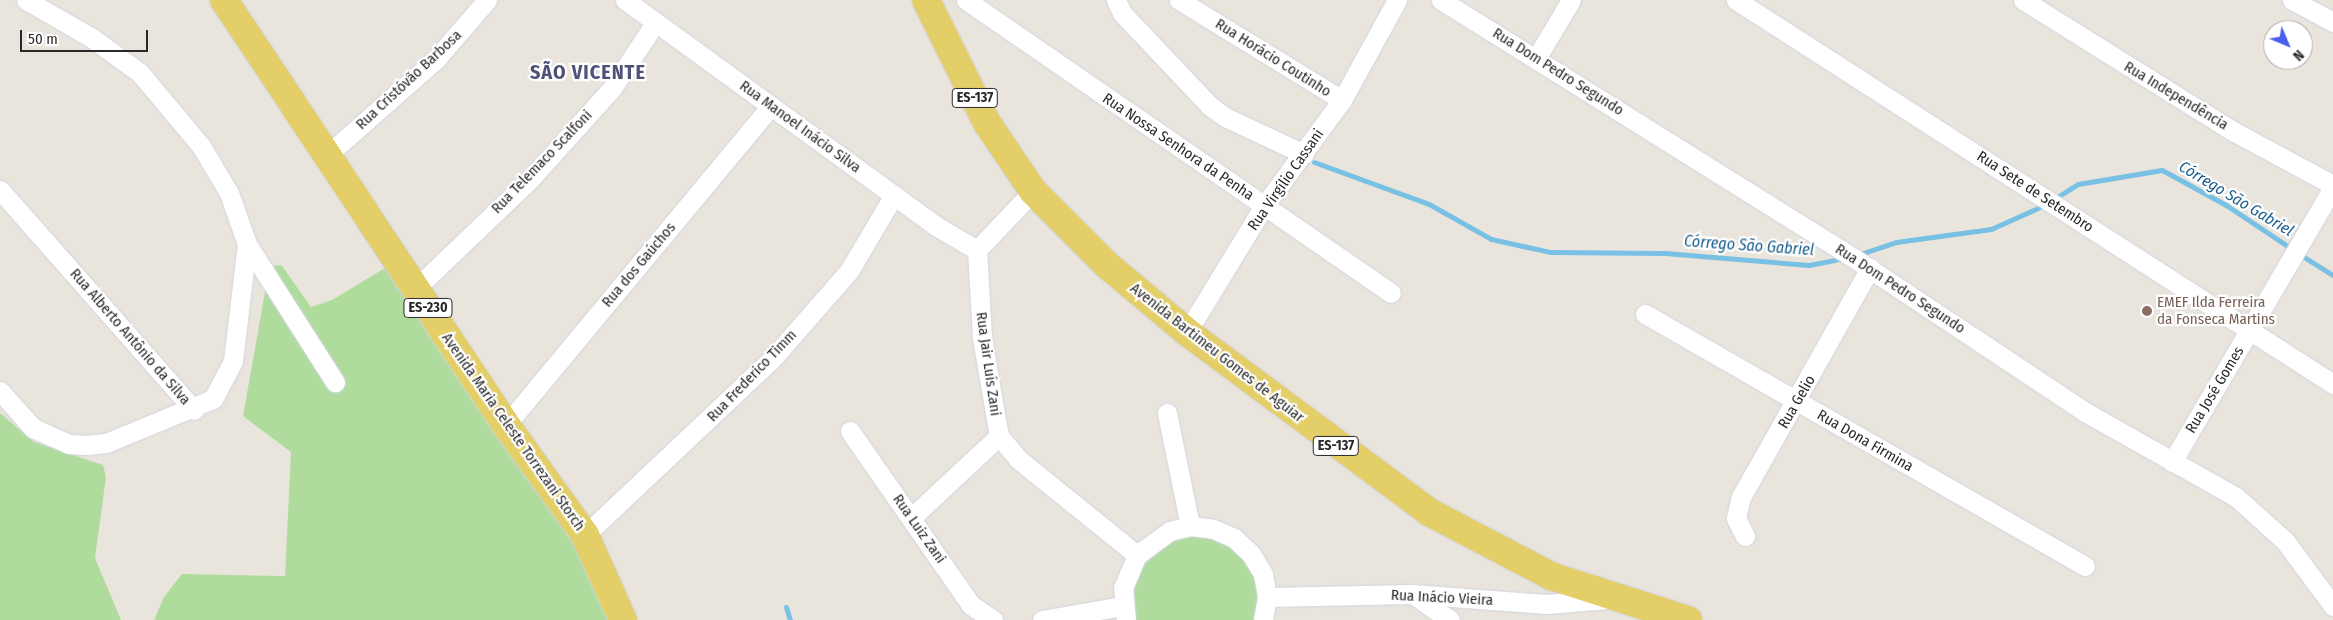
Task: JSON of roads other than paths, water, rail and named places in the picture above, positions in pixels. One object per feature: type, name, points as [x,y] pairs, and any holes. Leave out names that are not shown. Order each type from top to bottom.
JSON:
[{"type":"main road","name":"Avenida Maria Celeste Torrezani Storch","points":[[224,0],[414,289],[506,425],[585,535],[622,620]]},
{"type":"main road","name":"ES-137","points":[[926,0],[987,123],[1033,191]]},
{"type":"main road","name":"Avenida Bartimeu Gomes de Aguiar","points":[[1033,191],[1107,265],[1188,332],[1429,512],[1526,564],[1616,598],[1688,620]]},
{"type":"street","points":[[26,0],[92,38],[140,73],[201,146],[229,193],[247,244],[335,382]]},
{"type":"street","name":"Rua Cristóvão Barbosa","points":[[326,156],[436,59],[487,0]]},
{"type":"street","name":"Rua Manoel Inácio Silva","points":[[625,0],[894,195],[977,250]]},
{"type":"street","name":"Rua Nossa Senhora da Penha","points":[[966,0],[1391,293]]},
{"type":"street","points":[[1116,0],[1122,13],[1210,106],[1225,118],[1304,154]]},
{"type":"street","name":"Rua Horácio Coutinho","points":[[1179,0],[1342,100]]},
{"type":"street","name":"Rua Virgílio Cassani","points":[[1188,332],[1264,206],[1342,100],[1397,0]]},
{"type":"street","name":"Rua Dom Pedro Segundo","points":[[1441,0],[1537,57],[1864,264],[2085,412],[2236,497],[2285,541],[2333,606]]},
{"type":"street","points":[[1537,57],[1571,0]]},
{"type":"street","name":"Rua Sete de Setembro","points":[[1736,0],[2333,384]]},
{"type":"street","name":"Rua Independência","points":[[2023,0],[2233,131],[2333,186]]},
{"type":"street","points":[[2292,0],[2333,22]]},
{"type":"street","name":"Rua Telemaco Scalfoni","points":[[414,289],[532,177],[612,88],[655,23]]},
{"type":"street","name":"Rua dos Gaúchos","points":[[506,425],[771,106]]},
{"type":"street","name":"Rua José Gomes","points":[[2172,462],[2333,186]]},
{"type":"street","name":"Rua Alberto Antônio da Silva","points":[[0,190],[194,410],[106,444],[69,444],[33,428],[0,391]]},
{"type":"street","points":[[977,250],[1033,191]]},
{"type":"street","name":"Rua Frederico Timm","points":[[585,535],[771,360],[848,271],[894,195]]},
{"type":"street","points":[[194,410],[222,389],[233,361],[247,244]]},
{"type":"street","name":"Rua Jair Luís Zani","points":[[977,250],[982,338],[999,436],[1018,459],[1137,555]]},
{"type":"street","name":"Rua Gelio","points":[[1745,536],[1736,518],[1741,497],[1798,402],[1864,264]]},
{"type":"street","name":"Rua Dona Firmina","points":[[1645,314],[2085,566]]},
{"type":"street","points":[[1167,413],[1190,526]]},
{"type":"street","name":"Rua Luiz Zani","points":[[850,431],[971,605],[994,620]]},
{"type":"street","points":[[911,518],[999,436]]},
{"type":"street","points":[[1042,620],[1124,613],[1128,570],[1137,555],[1152,540],[1190,526],[1213,529],[1234,538],[1259,567],[1267,597],[1264,620]]},
{"type":"street","points":[[1412,594],[1450,620]]},
{"type":"street","name":"Rua Inácio Vieira","points":[[1267,597],[1412,594],[1546,604],[1616,598]]},
{"type":"waterway","name":"Córrego São Gabriel","points":[[1314,162],[1429,204],[1491,239],[1550,252],[1665,253],[1809,265],[1844,258]]},
{"type":"waterway","name":"Córrego São Gabriel","points":[[2054,199],[2078,184],[2162,170],[2226,205],[2292,249]]},
{"type":"waterway","name":"Córrego São Gabriel","points":[[1857,255],[1896,242],[1991,229],[2047,204]]},
{"type":"waterway","name":"Córrego São Gabriel","points":[[2299,254],[2333,275]]},
{"type":"waterway","points":[[786,607],[790,620]]},
{"type":"place","name":"EMEF Ilda Ferreira da Fonseca Martins","points":[[2147,311]]},
{"type":"district","name":"SÃO VICENTE","points":[[588,72]]}]
